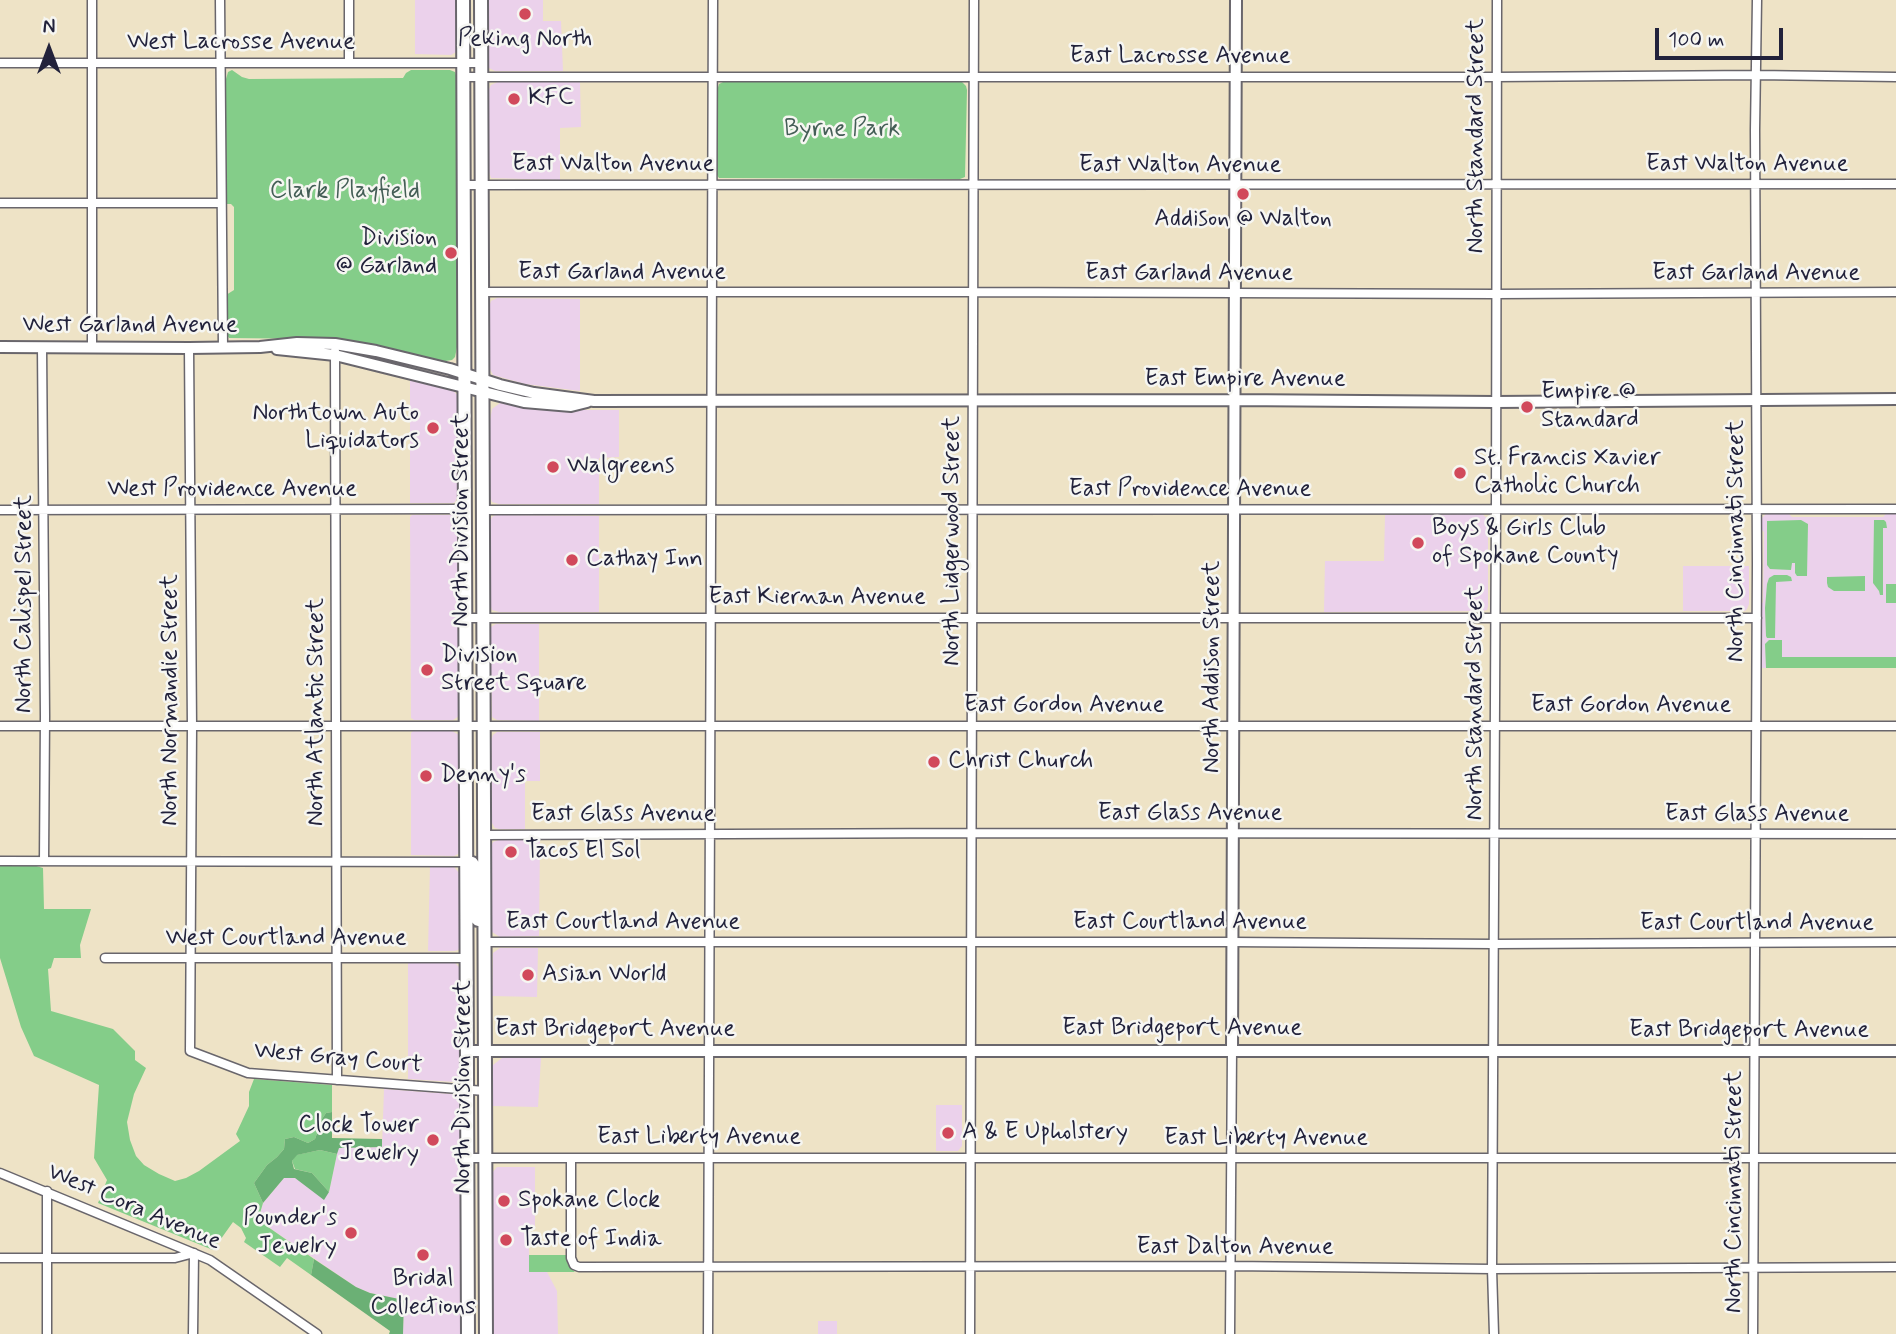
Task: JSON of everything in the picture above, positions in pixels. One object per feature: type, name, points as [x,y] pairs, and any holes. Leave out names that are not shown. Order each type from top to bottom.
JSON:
[{"type":"main road","name":"North Division Street","points":[[463,0],[468,1334]]},
{"type":"main road","name":"North Division Street","points":[[481,0],[486,1334]]},
{"type":"main road","points":[[466,788],[474,797],[474,831],[484,835]]},
{"type":"main road","points":[[466,862],[472,863],[476,870],[476,918],[485,920]]},
{"type":"street","points":[[92,0],[92,348]]},
{"type":"street","points":[[220,0],[223,348]]},
{"type":"street","points":[[349,0],[349,64]]},
{"type":"street","points":[[708,1334],[713,0]]},
{"type":"street","name":"North Lidgerwood Street","points":[[970,1334],[974,0]]},
{"type":"street","name":"North Addison Street","points":[[1230,1334],[1236,0]]},
{"type":"street","name":"North Standard Street","points":[[1494,1334],[1492,1269],[1497,0]]},
{"type":"street","name":"North Cincinnati Street","points":[[1753,1334],[1757,0]]},
{"type":"street","name":"West Lacrosse Avenue","points":[[0,62],[481,64]]},
{"type":"street","name":"East Lacrosse Avenue","points":[[463,77],[1896,77]]},
{"type":"street","name":"East Walton Avenue","points":[[464,185],[1896,184]]},
{"type":"street","points":[[0,203],[221,203]]},
{"type":"street","name":"East Garland Avenue","points":[[483,292],[1896,292]]},
{"type":"street","name":"West Garland Avenue","points":[[0,347],[223,348],[297,343],[335,349],[376,351],[465,374],[482,386]]},
{"type":"street","name":"North Calispel Street","points":[[42,347],[44,861]]},
{"type":"street","name":"North Normandie Street","points":[[189,348],[192,727],[190,1051]]},
{"type":"street","name":"West Garland Avenue","points":[[335,349],[465,387],[482,386]]},
{"type":"street","name":"North Atlantic Street","points":[[335,349],[337,1080]]},
{"type":"street","name":"East Empire Avenue","points":[[482,386],[594,401],[1495,402],[1896,399]]},
{"type":"street","name":"West Providence Avenue","points":[[0,510],[465,509]]},
{"type":"street","name":"East Providence Avenue","points":[[483,510],[1896,509]]},
{"type":"street","name":"East Kiernan Avenue","points":[[466,618],[1757,618]]},
{"type":"street","name":"East Gordon Avenue","points":[[0,726],[1896,726]]},
{"type":"street","name":"East Glass Avenue","points":[[484,835],[1896,834]]},
{"type":"street","points":[[0,861],[466,862]]},
{"type":"street","name":"East Courtland Avenue","points":[[485,943],[1896,942]]},
{"type":"street","name":"West Courtland Avenue","points":[[105,958],[466,958]]},
{"type":"street","name":"West Gray Court","points":[[190,1051],[248,1073],[485,1091]]},
{"type":"street","name":"East Bridgeport Avenue","points":[[467,1051],[1896,1051]]},
{"type":"street","name":"East Liberty Avenue","points":[[468,1158],[1896,1158]]},
{"type":"street","name":"East Dalton Avenue","points":[[571,1158],[571,1258],[574,1265],[579,1267],[1896,1267]]},
{"type":"street","name":"West Cora Avenue","points":[[0,1173],[211,1260],[317,1334]]},
{"type":"street","points":[[47,1191],[47,1334]]},
{"type":"street","points":[[0,1258],[175,1258],[194,1253],[193,1334]]},
{"type":"street","points":[[1488,1334],[1494,1323]]},
{"type":"shaded area","points":[[415,0],[457,0],[456,52],[451,55],[415,54]]},
{"type":"shaded area","points":[[489,0],[543,0],[543,21],[561,21],[563,71],[495,71],[489,68]]},
{"type":"shaded area","points":[[498,82],[580,82],[581,127],[560,128],[560,180],[491,178],[488,91],[491,85]]},
{"type":"shaded area","points":[[497,298],[580,299],[580,391],[525,384],[493,375],[489,367],[489,307],[491,301]]},
{"type":"shaded area","points":[[410,379],[451,388],[457,395],[458,495],[453,503],[410,503]]},
{"type":"shaded area","points":[[500,403],[556,410],[619,410],[619,457],[599,458],[599,504],[492,502],[490,421],[492,409]]},
{"type":"shaded area","points":[[1482,514],[1488,519],[1487,610],[1324,612],[1325,561],[1384,561],[1385,515]]},
{"type":"shaded area","points":[[1766,514],[1789,514],[1792,517],[1883,517],[1886,514],[1896,514],[1896,668],[1760,668],[1764,532],[1761,529],[1761,519]]},
{"type":"shaded area","points":[[412,515],[452,515],[459,523],[460,712],[453,720],[411,718]]},
{"type":"shaded area","points":[[496,515],[599,516],[599,612],[492,610],[490,522]]},
{"type":"shaded area","points":[[1683,566],[1749,566],[1747,609],[1683,611]]},
{"type":"shaded area","points":[[496,624],[539,624],[539,721],[497,720],[492,717],[490,631]]},
{"type":"shaded area","points":[[413,731],[452,731],[459,735],[459,850],[454,856],[411,855]]},
{"type":"shaded area","points":[[497,732],[540,732],[540,781],[525,781],[525,829],[499,829],[492,823],[491,741]]},
{"type":"shaded area","points":[[540,840],[539,936],[500,937],[492,932],[491,847],[493,842]]},
{"type":"shaded area","points":[[430,866],[454,867],[460,874],[461,945],[458,950],[428,951]]},
{"type":"shaded area","points":[[500,948],[538,948],[537,997],[492,996],[493,953]]},
{"type":"shaded area","points":[[408,963],[455,963],[459,967],[460,1079],[455,1082],[408,1079]]},
{"type":"shaded area","points":[[502,1058],[541,1058],[538,1107],[492,1106],[493,1065]]},
{"type":"shaded area","points":[[384,1089],[452,1094],[460,1099],[461,1334],[403,1334],[404,1300],[370,1293],[356,1287],[258,1220],[263,1203],[284,1178],[295,1178],[329,1192],[338,1148],[382,1147]]},
{"type":"shaded area","points":[[936,1105],[962,1105],[962,1146],[958,1151],[936,1151]]},
{"type":"shaded area","points":[[497,1167],[535,1167],[535,1228],[529,1228],[529,1272],[547,1272],[557,1291],[558,1334],[493,1334],[492,1173]]},
{"type":"shaded area","points":[[818,1321],[837,1321],[837,1334],[818,1334]]},
{"type":"green space","name":"Clark Playfield","points":[[232,70],[249,79],[403,78],[411,70],[455,72],[458,342],[452,360],[439,362],[319,339],[229,338],[226,333],[226,295],[234,290],[234,207],[225,204],[226,79],[228,72]]},
{"type":"green space","name":"Byrne Park","points":[[962,82],[967,90],[965,177],[719,178],[717,91],[719,84]]},
{"type":"green space","points":[[1801,520],[1808,524],[1807,576],[1797,576],[1795,563],[1792,563],[1791,570],[1770,569],[1767,565],[1767,521]]},
{"type":"green space","points":[[1874,520],[1884,520],[1887,528],[1883,528],[1883,595],[1880,595],[1873,583]]},
{"type":"green space","points":[[1774,575],[1787,575],[1792,581],[1776,582],[1775,638],[1767,638],[1767,584],[1769,578]]},
{"type":"green space","points":[[1865,576],[1865,591],[1834,591],[1827,583],[1827,577]]},
{"type":"green space","points":[[1886,584],[1896,584],[1896,603],[1886,603]]},
{"type":"green space","points":[[1769,640],[1782,640],[1782,657],[1896,657],[1896,668],[1766,668],[1765,644]]},
{"type":"green space","points":[[0,865],[33,865],[43,868],[44,909],[91,909],[80,945],[81,958],[54,958],[51,968],[48,969],[51,1011],[113,1029],[135,1051],[135,1060],[146,1068],[134,1094],[127,1122],[136,1156],[144,1165],[175,1181],[199,1171],[240,1141],[236,1134],[249,1106],[249,1092],[254,1079],[332,1085],[332,1112],[326,1113],[322,1119],[315,1139],[308,1143],[294,1137],[285,1139],[284,1149],[267,1165],[254,1183],[263,1203],[258,1220],[314,1259],[311,1275],[287,1258],[280,1267],[244,1242],[246,1238],[241,1228],[233,1222],[213,1250],[98,1203],[107,1180],[94,1158],[99,1085],[34,1056],[21,1027],[0,958]]},
{"type":"green space","points":[[332,1112],[332,1138],[382,1139],[382,1147],[339,1148],[337,1154],[320,1150],[297,1155],[292,1161],[294,1169],[312,1173],[329,1192],[324,1200],[295,1178],[284,1178],[263,1203],[254,1183],[267,1165],[284,1149],[285,1139],[294,1137],[308,1143],[315,1139],[322,1119],[326,1113]]},
{"type":"green space","points":[[320,1150],[337,1154],[329,1192],[312,1173],[295,1169],[292,1161],[296,1155]]},
{"type":"green space","points":[[529,1255],[567,1255],[568,1265],[575,1272],[529,1272]]},
{"type":"green space","points":[[314,1259],[356,1287],[370,1293],[404,1300],[403,1334],[389,1334],[390,1331],[311,1275]]},
{"type":"place","name":"Peking North","points":[[525,14]]},
{"type":"place","name":"KFC","points":[[514,99]]},
{"type":"place","name":"Addison @ Walton","points":[[1243,194]]},
{"type":"place","name":"Division @ Garland","points":[[451,253]]},
{"type":"place","name":"Empire @ Standard","points":[[1527,407]]},
{"type":"place","name":"Northtown Auto Liquidators","points":[[433,428]]},
{"type":"place","name":"Walgreens","points":[[553,467]]},
{"type":"place","name":"St. Francis Xavier Catholic Church","points":[[1460,473]]},
{"type":"place","name":"Boys & Girls Club of Spokane County","points":[[1418,543]]},
{"type":"place","name":"Cathay Inn","points":[[572,560]]},
{"type":"place","name":"Division Street Square","points":[[427,670]]},
{"type":"place","name":"Christ Church","points":[[934,762]]},
{"type":"place","name":"Denny's","points":[[426,776]]},
{"type":"place","name":"Tacos El Sol","points":[[511,852]]},
{"type":"place","name":"Asian World","points":[[528,975]]},
{"type":"place","name":"A & E Upholstery","points":[[948,1133]]},
{"type":"place","name":"Clock Tower Jewelry","points":[[433,1140]]},
{"type":"place","name":"Spokane Clock","points":[[504,1201]]},
{"type":"place","name":"Pounder's Jewelry","points":[[351,1233]]},
{"type":"place","name":"Taste of India","points":[[506,1240]]},
{"type":"place","name":"Bridal Collections","points":[[423,1255]]}]
